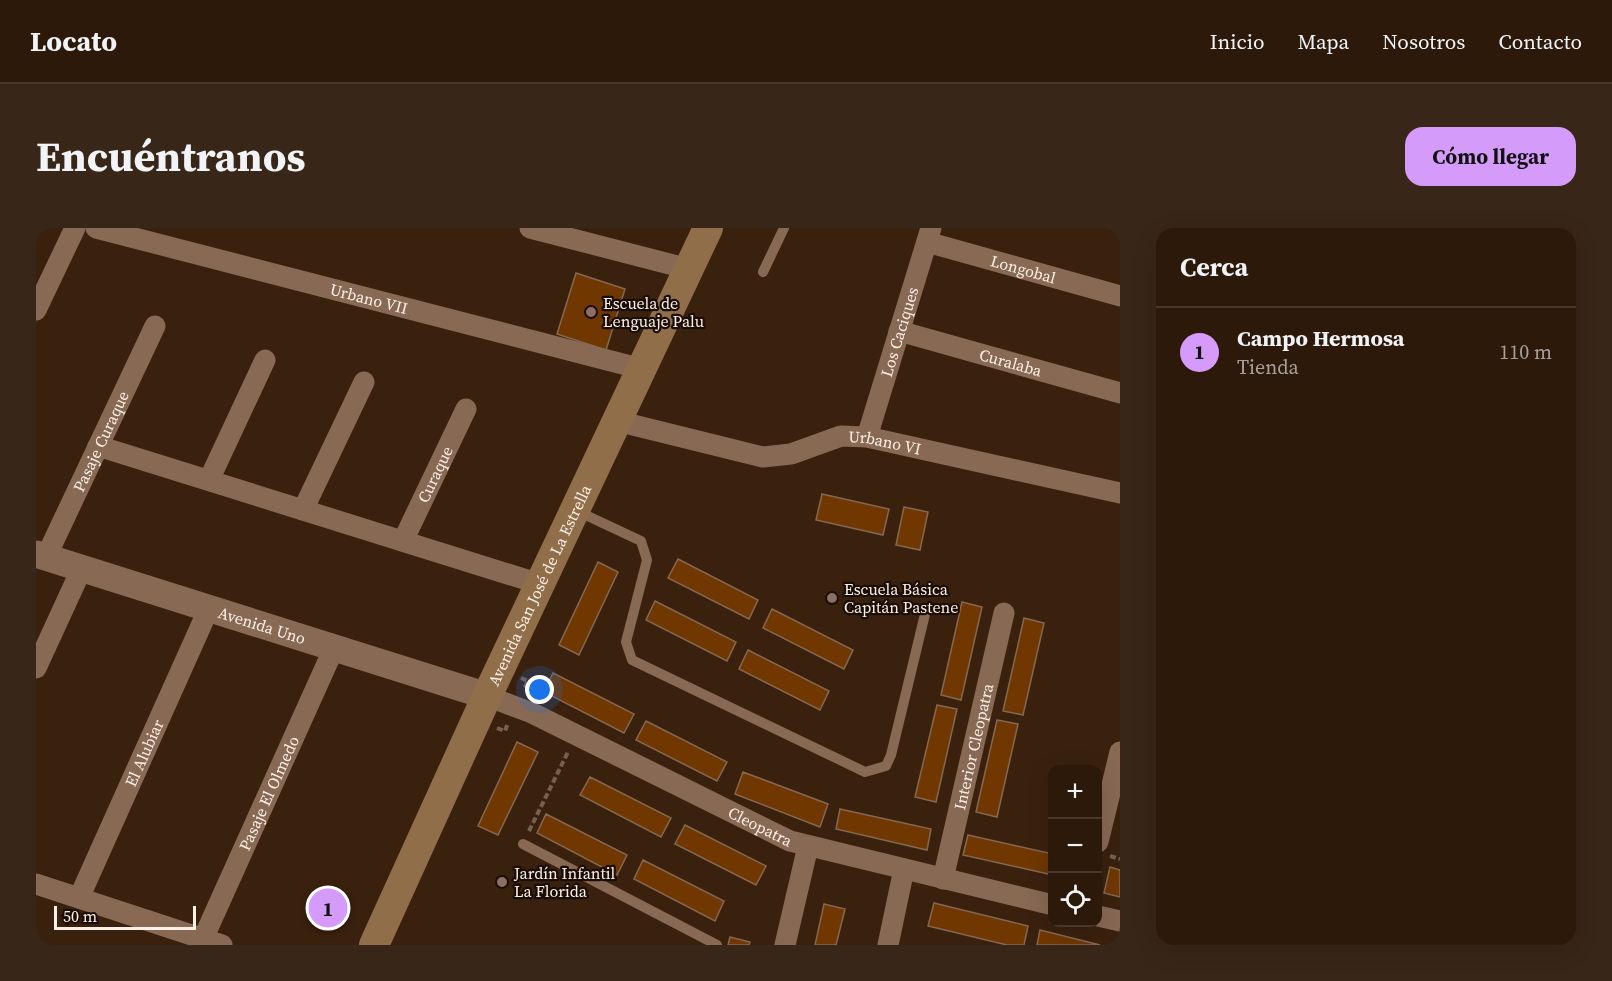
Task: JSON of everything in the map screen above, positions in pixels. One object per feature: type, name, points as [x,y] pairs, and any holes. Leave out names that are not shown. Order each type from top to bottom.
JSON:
[{"type":"main road","name":"Avenida San José de La Estrella","points":[[374,945],[487,696],[708,228]]},
{"type":"street","points":[[36,310],[75,228]]},
{"type":"street","name":"Urbano VII","points":[[96,228],[642,369]]},
{"type":"street","points":[[530,228],[689,269]]},
{"type":"street","name":"Longobal","points":[[929,235],[1120,296]]},
{"type":"street","name":"Los Caciques","points":[[867,437],[929,235]]},
{"type":"street","name":"Pasaje Curaque","points":[[41,555],[98,446],[155,326]]},
{"type":"street","name":"Curalaba","points":[[899,331],[1120,393]]},
{"type":"street","points":[[209,480],[265,360]]},
{"type":"street","points":[[303,510],[364,382]]},
{"type":"street","name":"Curaque","points":[[403,541],[466,409]]},
{"type":"street","name":"Urbano VI","points":[[617,421],[762,457],[791,454],[841,436],[867,437],[1120,493]]},
{"type":"street","points":[[98,446],[540,584]]},
{"type":"street","name":"Avenida Uno","points":[[41,555],[487,696]]},
{"type":"street","points":[[36,668],[82,568]]},
{"type":"street","name":"El Alubiar","points":[[79,898],[208,608]]},
{"type":"street","name":"Interior Cleopatra","points":[[944,879],[1004,613]]},
{"type":"street","name":"Pasaje El Olmedo","points":[[212,942],[334,648]]},
{"type":"street","name":"Cleopatra","points":[[487,696],[532,713],[772,834],[808,846],[1048,904]]},
{"type":"street","points":[[1102,826],[1120,752]]},
{"type":"street","points":[[785,945],[808,846]]},
{"type":"street","points":[[888,945],[904,870]]},
{"type":"street","points":[[38,890],[79,898],[212,942]]},
{"type":"street","points":[[1102,917],[1120,921]]},
{"type":"lane","points":[[763,272],[784,228]]},
{"type":"lane","points":[[576,510],[641,541],[647,560],[626,642],[632,660],[865,772],[886,766],[891,755],[926,610]]},
{"type":"lane","points":[[522,844],[717,945]]},
{"type":"path","points":[[522,844],[576,735]]},
{"type":"building","name":"Escuela de Lenguaje Palu","points":[[576,273],[625,289],[606,350],[557,334]]},
{"type":"building","points":[[822,494],[889,509],[883,535],[816,520]]},
{"type":"building","points":[[904,507],[928,512],[920,550],[896,545]]},
{"type":"building","points":[[678,559],[758,600],[749,619],[668,578]]},
{"type":"building","points":[[598,562],[618,572],[579,655],[559,645]]},
{"type":"building","points":[[655,601],[736,642],[727,661],[646,620]]},
{"type":"building","points":[[962,602],[982,607],[961,700],[941,695]]},
{"type":"building","points":[[772,609],[853,650],[844,669],[763,628]]},
{"type":"building","points":[[1024,618],[1044,623],[1023,715],[1003,711]]},
{"type":"building","points":[[748,650],[829,691],[820,710],[739,669]]},
{"type":"building","points":[[553,673],[634,714],[624,733],[544,692]]},
{"type":"building","points":[[937,705],[957,709],[936,802],[915,797]]},
{"type":"building","points":[[997,720],[1018,724],[997,817],[976,812]]},
{"type":"building","points":[[646,721],[727,762],[717,781],[636,740]]},
{"type":"building","points":[[517,742],[538,752],[498,835],[478,826]]},
{"type":"building","points":[[743,772],[828,804],[820,827],[735,794]]},
{"type":"building","points":[[590,777],[671,818],[661,837],[580,795]]},
{"type":"building","points":[[840,809],[931,829],[927,850],[836,829]]},
{"type":"building","points":[[546,814],[627,855],[617,875],[537,833]]},
{"type":"building","points":[[685,825],[766,866],[756,885],[675,844]]},
{"type":"building","points":[[968,835],[1048,853],[1048,874],[963,855]]},
{"type":"building","points":[[643,860],[724,901],[715,921],[634,879]]},
{"type":"building","points":[[1110,867],[1120,870],[1120,897],[1104,893]]},
{"type":"building","points":[[327,896],[339,901],[330,921],[318,915]]},
{"type":"building","points":[[934,903],[1028,926],[1024,945],[1007,945],[928,926]]},
{"type":"building","points":[[824,904],[845,909],[836,945],[815,945]]},
{"type":"building","points":[[1040,930],[1100,945],[1037,945]]},
{"type":"building","points":[[730,937],[750,942],[749,945],[728,945]]},
{"type":"place","name":"Escuela de Lenguaje Palu","points":[[591,312]]},
{"type":"place","name":"Escuela Básica Capitán Pastene","points":[[832,598]]},
{"type":"place","name":"Jardín Infantil La Florida","points":[[502,882]]},
{"type":"place","name":"Campo Hermosa","points":[[328,908]]}]
